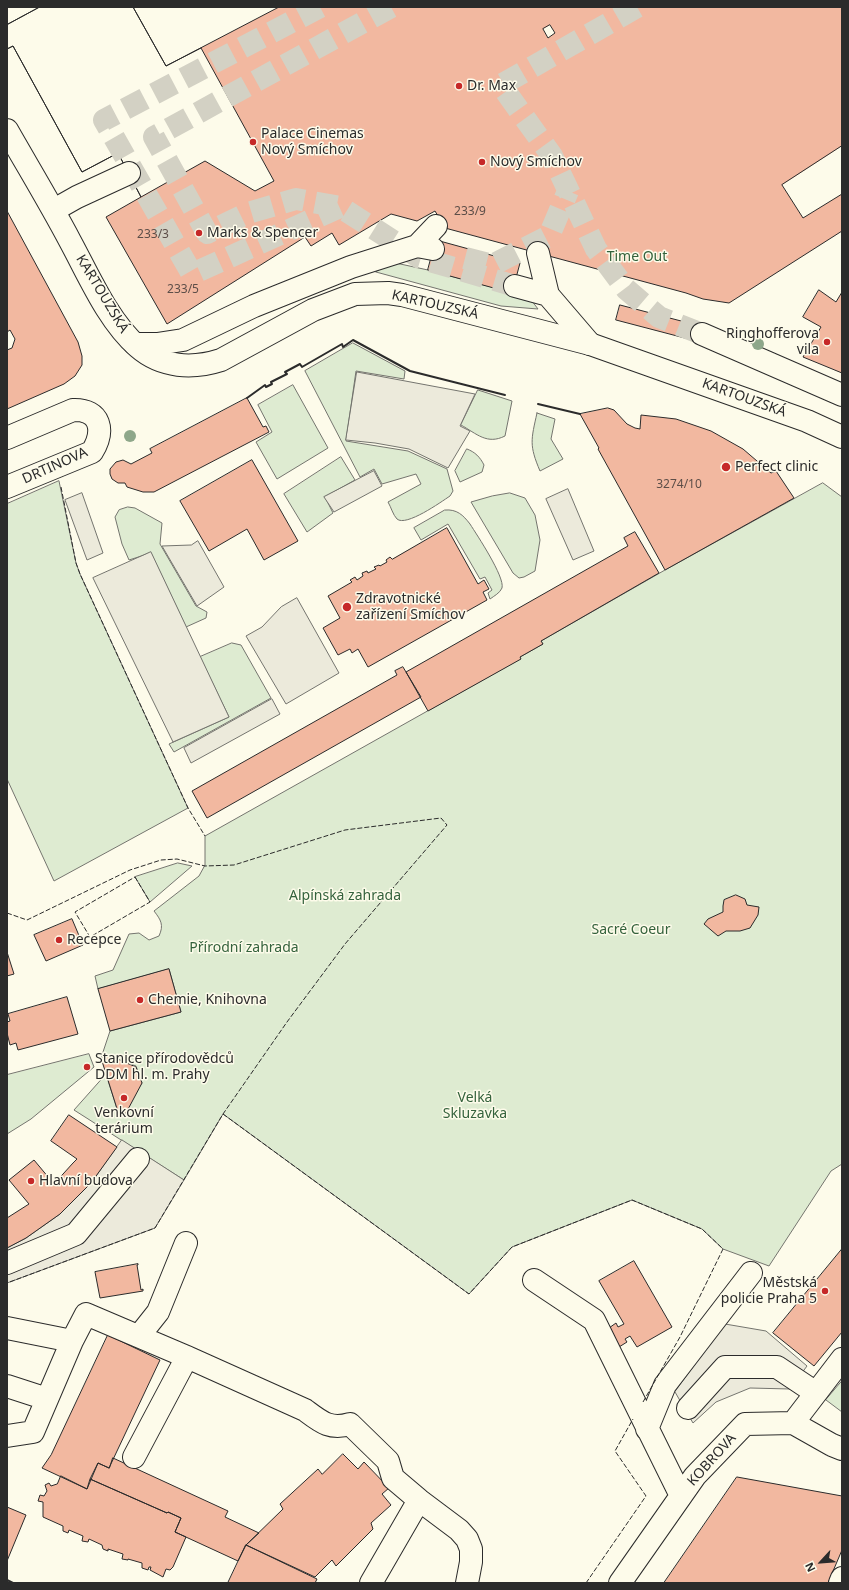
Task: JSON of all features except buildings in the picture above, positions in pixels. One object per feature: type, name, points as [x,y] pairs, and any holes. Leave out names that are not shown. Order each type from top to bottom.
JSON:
[{"type":"main road","name":"KARTOUZSKÁ","points":[[7,130],[54,210],[108,309],[128,338],[150,356],[163,361],[177,365],[207,365],[221,360],[313,310],[355,294],[388,293],[590,344],[807,421],[842,437]]},
{"type":"main road","points":[[54,210],[77,197],[129,173]]},
{"type":"main road","points":[[135,344],[157,344],[183,340],[254,306],[344,269],[425,248],[436,226]]},
{"type":"main road","points":[[538,253],[548,295],[590,344]]},
{"type":"main road","points":[[515,286],[548,295]]},
{"type":"main road","points":[[702,334],[842,395]]},
{"type":"main road","name":"DRTINOVA","points":[[7,438],[73,410],[83,410],[92,414],[98,423],[100,434],[92,452],[7,487]]},
{"type":"main road","points":[[7,1263],[76,1234],[138,1159]]},
{"type":"main road","points":[[139,1336],[158,1312],[186,1243]]},
{"type":"main road","points":[[647,1429],[665,1385],[751,1273]]},
{"type":"main road","points":[[534,1280],[594,1320],[681,1496]]},
{"type":"main road","points":[[7,1436],[33,1432],[72,1340],[86,1314],[305,1410],[320,1422],[330,1426],[341,1427],[350,1424],[388,1462],[393,1478],[459,1530],[467,1539],[471,1549],[471,1562],[467,1583]]},
{"type":"main road","points":[[7,1328],[72,1340]]},
{"type":"main road","points":[[134,1457],[187,1357]]},
{"type":"main road","points":[[842,1360],[793,1423],[842,1449]]},
{"type":"main road","points":[[688,1408],[725,1367],[777,1367],[816,1393]]},
{"type":"main road","points":[[7,1386],[47,1399]]},
{"type":"main road","name":"KOBROVA","points":[[620,1583],[694,1476],[745,1424],[793,1423]]},
{"type":"main road","points":[[371,1583],[419,1500]]},
{"type":"main road","points":[[840,1583],[842,1578]]},
{"type":"green space","points":[[391,262],[428,270],[529,297],[538,309],[501,306],[376,272]]},
{"type":"green space","points":[[353,343],[405,371],[404,379],[356,371],[346,441],[408,451],[447,469],[453,491],[450,496],[424,513],[408,520],[401,521],[397,519],[388,502],[421,484],[416,474],[382,484],[374,469],[360,477],[305,371]]},
{"type":"green space","points":[[293,385],[328,448],[277,479],[256,442],[272,432],[258,405]]},
{"type":"green space","points":[[478,390],[512,401],[505,436],[487,439],[477,435],[461,425]]},
{"type":"green space","points":[[537,413],[555,419],[551,439],[563,459],[540,471],[534,455],[532,442]]},
{"type":"green space","points":[[467,449],[477,455],[484,465],[482,472],[460,482],[455,471]]},
{"type":"green space","points":[[341,457],[355,480],[325,497],[333,513],[307,532],[284,494]]},
{"type":"green space","points":[[59,481],[76,563],[80,574],[188,808],[54,881],[7,779],[7,504]]},
{"type":"green space","name":"Sacré Coeur","points":[[823,483],[842,497],[842,1164],[831,1171],[769,1266],[723,1249],[702,1229],[632,1200],[512,1247],[469,1294],[223,1114],[184,1180],[74,1110],[106,1074],[119,1115],[142,1083],[136,1066],[108,1055],[101,1058],[110,1031],[181,1012],[169,969],[98,989],[95,976],[113,970],[129,934],[139,933],[149,940],[159,936],[161,923],[154,911],[199,876],[205,865],[205,836],[520,659],[520,657],[543,644],[541,641],[665,570]]},
{"type":"green space","points":[[510,493],[525,498],[535,515],[540,540],[535,571],[519,578],[513,573],[471,502]]},
{"type":"green space","points":[[128,507],[135,508],[162,523],[160,544],[196,606],[207,612],[206,618],[186,627],[151,553],[129,560],[122,544],[115,517],[119,510]]},
{"type":"green space","points":[[445,510],[453,510],[465,518],[490,556],[502,583],[502,588],[490,599],[488,593],[492,590],[485,577],[480,579],[448,524],[421,540],[414,528]]},
{"type":"green space","points":[[232,643],[241,645],[271,698],[174,752],[169,744],[229,717],[200,657]]},
{"type":"green space","points":[[178,863],[192,866],[150,902],[135,877]]},
{"type":"green space","points":[[89,1054],[94,1067],[31,1119],[7,1134],[7,1075]]},
{"type":"green space","points":[[842,1381],[842,1412],[826,1400]]},
{"type":"shaded area","points":[[357,372],[475,394],[460,426],[470,431],[448,468],[409,449],[346,440]]},
{"type":"shaded area","points":[[374,471],[382,486],[334,512],[324,497]]},
{"type":"shaded area","points":[[568,489],[594,551],[573,560],[546,499]]},
{"type":"shaded area","points":[[82,493],[103,553],[87,560],[65,500]]},
{"type":"shaded area","points":[[198,541],[224,587],[197,606],[162,546],[191,545]]},
{"type":"shaded area","points":[[151,552],[229,717],[173,742],[93,578]]},
{"type":"shaded area","points":[[297,598],[339,673],[286,704],[246,636],[262,627],[281,607]]},
{"type":"shaded area","points":[[272,699],[280,714],[191,763],[184,748]]},
{"type":"shaded area","points":[[122,1140],[184,1180],[155,1228],[7,1283],[7,1248],[26,1238],[60,1214],[91,1183]]},
{"type":"shaded area","points":[[725,1324],[766,1331],[807,1366],[790,1389],[750,1388],[716,1402],[693,1423],[675,1392]]},
{"type":"tunnel","points":[[320,7],[104,120],[192,274],[340,207]]},
{"type":"tunnel","points":[[391,7],[154,137],[207,233],[248,213],[296,199],[340,207],[420,258],[515,286]]},
{"type":"tunnel","points":[[637,7],[501,85],[552,156],[596,249],[626,289],[659,317],[702,334]]},
{"type":"tunnel","points":[[465,258],[492,265],[549,236],[568,191]]},
{"type":"fence","points":[[61,487],[76,563],[80,574],[188,808],[205,836]]},
{"type":"fence","points":[[7,913],[27,920],[130,870],[161,860],[177,859],[205,866],[234,865],[345,830],[441,818],[447,825],[345,944],[287,1022],[223,1114],[155,1228],[7,1283]]},
{"type":"fence","points":[[135,877],[150,902],[90,937],[75,912],[135,877]]},
{"type":"fence","points":[[223,1114],[469,1294],[512,1247],[632,1200],[702,1229],[723,1249],[680,1337],[643,1402]]},
{"type":"fence","points":[[586,1583],[646,1496],[615,1451],[633,1419]]},
{"type":"wall","points":[[247,398],[265,385],[266,387],[272,384],[271,382],[287,374],[285,372],[300,364],[302,367],[342,344],[343,347],[353,340],[410,371],[505,395]]},
{"type":"wall","points":[[538,404],[580,414]]},
{"type":"wall","points":[[7,1580],[13,1583]]},
{"type":"place","name":"Dr. Max","points":[[459,86]]},
{"type":"place","name":"Palace Cinemas Nový Smíchov","points":[[253,142]]},
{"type":"place","name":"Nový Smíchov","points":[[482,162]]},
{"type":"place","name":"Marks & Spencer","points":[[199,233]]},
{"type":"place","name":"Ringhofferova vila","points":[[827,342]]},
{"type":"place","name":"Perfect clinic","points":[[726,467]]},
{"type":"place","name":"Zdravotnické zařízení Smíchov","points":[[347,607]]},
{"type":"place","name":"Recepce","points":[[59,940]]},
{"type":"place","name":"Chemie, Knihovna","points":[[140,1000]]},
{"type":"place","name":"Stanice přírodovědců DDM hl. m. Prahy","points":[[87,1067]]},
{"type":"place","name":"Venkovní terárium","points":[[124,1098]]},
{"type":"place","name":"Hlavní budova","points":[[31,1181]]},
{"type":"place","name":"Městská policie Praha 5","points":[[825,1291]]},
{"type":"park label","name":"Time Out","points":[[637,257]]},
{"type":"park label","name":"Alpínská zahrada","points":[[345,896]]},
{"type":"park label","name":"Přírodní zahrada","points":[[244,948]]},
{"type":"park label","name":"Velká Skluzavka","points":[[475,1106]]}]
